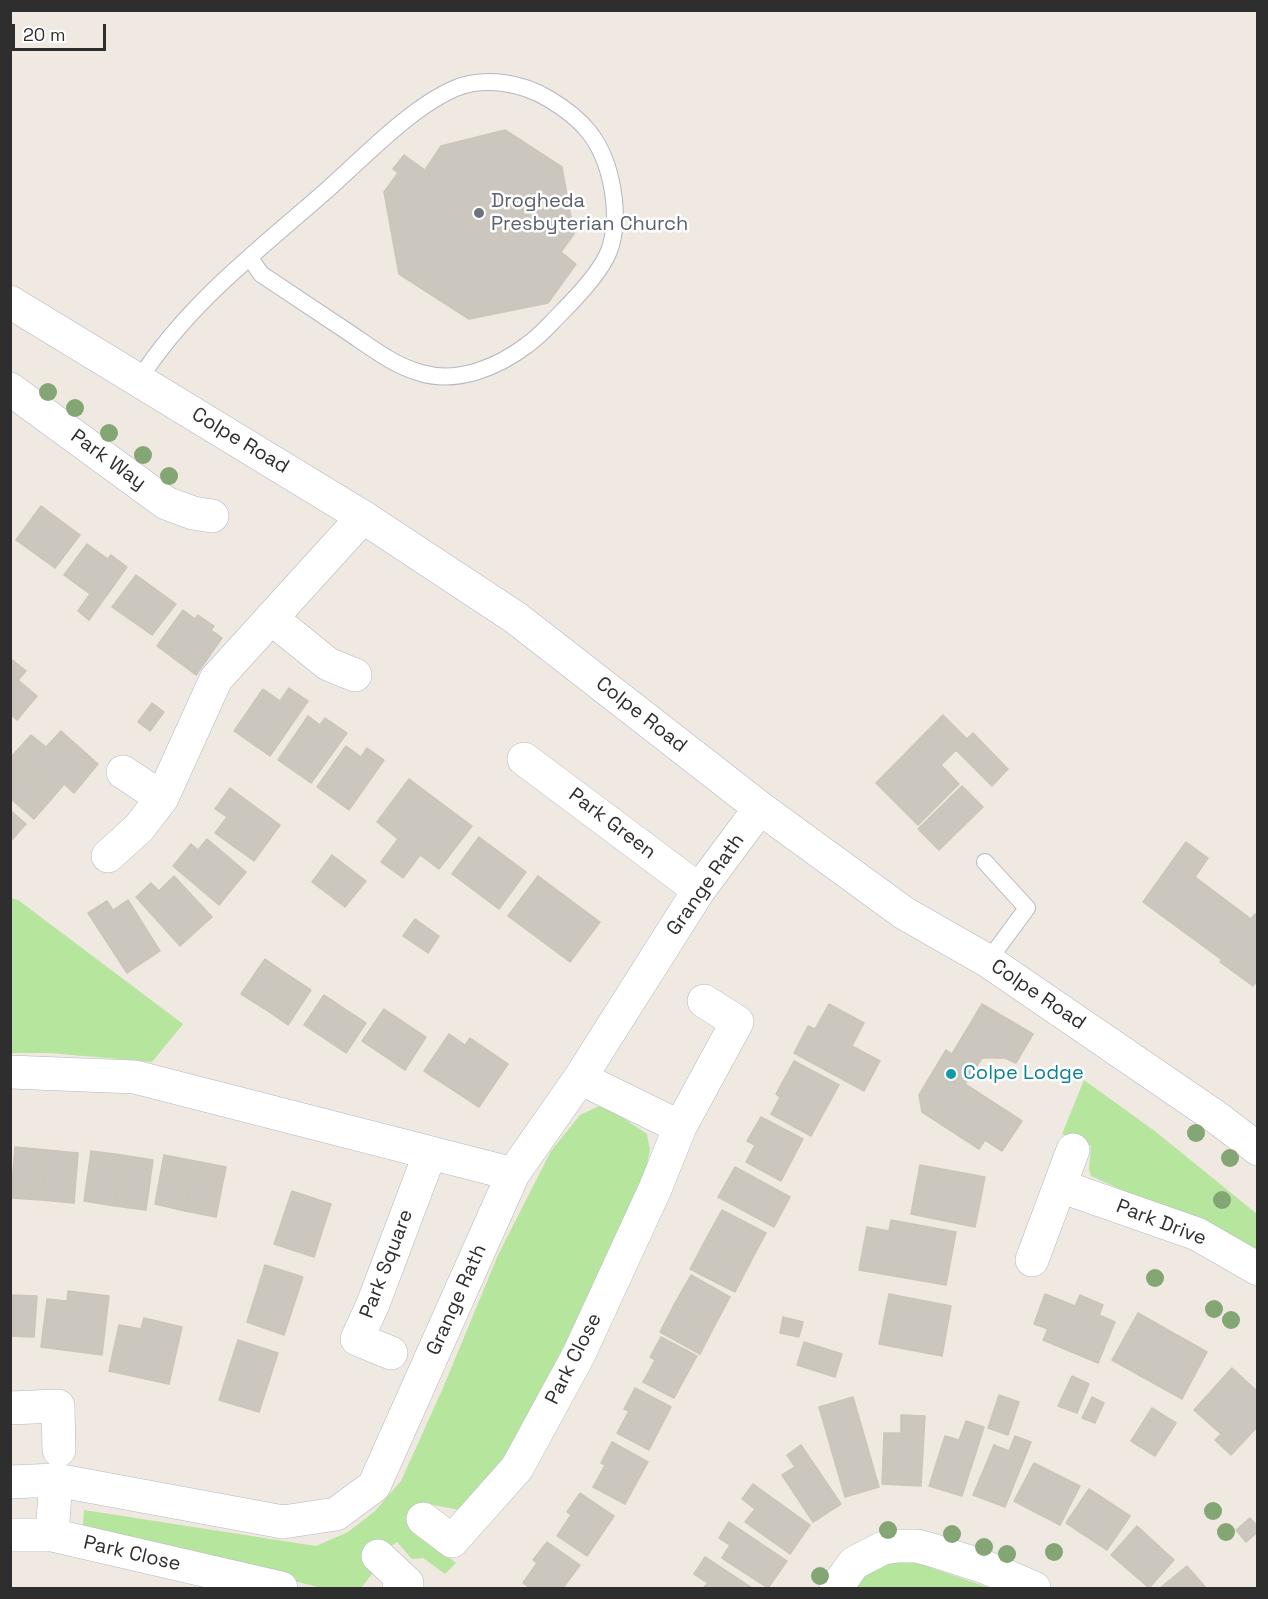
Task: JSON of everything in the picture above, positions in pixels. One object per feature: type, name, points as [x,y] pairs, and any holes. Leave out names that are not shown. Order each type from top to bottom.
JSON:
[{"type":"street","name":"Colpe Road","points":[[10,302],[363,517],[516,618],[760,808],[904,913],[988,961],[1216,1117],[1257,1149]]},
{"type":"street","name":"Park Way","points":[[10,389],[166,503],[193,513],[212,516]]},
{"type":"street","points":[[108,856],[139,828],[162,798],[216,679],[363,517]]},
{"type":"street","points":[[271,618],[328,664],[355,675]]},
{"type":"street","name":"Park Green","points":[[524,759],[699,890]]},
{"type":"street","points":[[123,772],[162,798]]},
{"type":"street","name":"Grange Rath","points":[[10,1482],[57,1465],[283,1522],[336,1514],[374,1486],[513,1174],[580,1078],[699,890],[760,808]]},
{"type":"street","name":"Park Close","points":[[423,1519],[452,1541],[517,1468],[579,1354],[655,1189],[680,1127],[737,1022],[704,1001]]},
{"type":"street","points":[[10,1072],[135,1077],[513,1174]]},
{"type":"street","points":[[580,1078],[680,1127]]},
{"type":"street","points":[[1032,1260],[1074,1150]]},
{"type":"street","name":"Park Square","points":[[391,1353],[357,1339],[373,1304],[430,1153]]},
{"type":"street","name":"Park Drive","points":[[1060,1186],[1197,1234],[1257,1269]]},
{"type":"street","points":[[10,1408],[58,1406],[52,1535]]},
{"type":"street","name":"Park Close","points":[[10,1535],[52,1535],[281,1588]]},
{"type":"street","points":[[836,1588],[854,1563],[883,1548],[917,1546],[985,1567],[1034,1588]]},
{"type":"street","points":[[378,1556],[407,1583],[399,1588]]},
{"type":"lane","points":[[139,380],[158,352],[206,297],[250,258],[390,134],[423,107],[456,88],[475,82],[495,82],[518,86],[541,94],[568,111],[590,133],[608,170],[616,209],[609,251],[583,292],[528,345],[491,367],[464,376],[420,374],[388,359],[261,274],[250,258]]},
{"type":"lane","points":[[986,862],[1027,908],[988,961]]},
{"type":"green space","points":[[11,898],[18,900],[183,1024],[152,1062],[50,1053],[11,1053]]},
{"type":"green space","points":[[1084,1080],[1156,1132],[1257,1214],[1257,1251],[1091,1176],[1089,1169],[1091,1146],[1062,1134]]},
{"type":"green space","points":[[599,1106],[614,1112],[647,1134],[650,1150],[644,1177],[546,1384],[507,1453],[460,1510],[433,1505],[414,1527],[456,1563],[445,1574],[423,1558],[412,1559],[397,1542],[371,1560],[372,1574],[361,1588],[321,1588],[83,1525],[84,1510],[316,1546],[348,1532],[375,1511],[401,1481],[443,1388],[498,1255],[551,1151],[580,1115]]},
{"type":"green space","points":[[901,1560],[917,1563],[990,1588],[852,1588],[873,1568]]},
{"type":"building","name":"Drogheda Presbyterian Church","points":[[505,130],[562,167],[574,234],[561,252],[576,264],[548,303],[469,319],[399,274],[384,192],[398,173],[393,169],[404,155],[425,170],[441,146]]},
{"type":"building","points":[[41,506],[80,535],[55,568],[16,540]]},
{"type":"building","points":[[87,544],[108,559],[111,555],[127,567],[89,620],[78,611],[90,594],[64,575]]},
{"type":"building","points":[[136,575],[176,604],[152,635],[112,607]]},
{"type":"building","points":[[183,610],[195,619],[198,615],[214,626],[211,630],[222,638],[196,675],[157,646]]},
{"type":"building","points":[[10,658],[26,671],[18,680],[37,696],[17,720],[10,714]]},
{"type":"building","points":[[289,688],[308,701],[270,756],[234,731],[263,689],[280,701]]},
{"type":"building","points":[[152,703],[164,712],[150,731],[138,722]]},
{"type":"building","points":[[943,715],[967,739],[941,765],[959,784],[918,825],[876,783]]},
{"type":"building","points":[[308,716],[320,725],[325,718],[347,733],[311,783],[278,760]]},
{"type":"building","points":[[61,731],[98,764],[74,793],[64,784],[54,796],[11,757],[31,735],[46,747]]},
{"type":"building","points":[[973,733],[1008,769],[992,786],[956,750]]},
{"type":"building","points":[[346,746],[361,757],[367,748],[384,760],[349,810],[317,787]]},
{"type":"building","points":[[11,757],[54,796],[34,819],[10,798]]},
{"type":"building","points":[[409,779],[472,826],[439,869],[420,855],[403,878],[381,862],[398,839],[377,822]]},
{"type":"building","points":[[962,786],[983,807],[939,850],[918,829]]},
{"type":"building","points":[[230,788],[280,825],[254,861],[215,833],[227,817],[215,809]]},
{"type":"building","points":[[10,810],[26,824],[10,842]]},
{"type":"building","points":[[479,837],[526,872],[499,909],[452,874]]},
{"type":"building","points":[[207,839],[246,872],[219,905],[173,866],[191,844],[198,850]]},
{"type":"building","points":[[1186,842],[1208,858],[1195,877],[1251,919],[1255,914],[1258,916],[1258,980],[1253,986],[1220,962],[1222,960],[1143,902]]},
{"type":"building","points":[[332,855],[366,881],[345,907],[312,882]]},
{"type":"building","points":[[174,876],[212,917],[180,946],[136,897],[151,883],[159,891]]},
{"type":"building","points":[[538,876],[600,922],[570,962],[508,916]]},
{"type":"building","points":[[128,900],[160,951],[127,973],[88,913],[107,901],[113,910]]},
{"type":"building","points":[[415,919],[439,936],[428,953],[403,936]]},
{"type":"building","points":[[265,959],[288,975],[265,1009],[241,994]]},
{"type":"building","points":[[288,975],[311,990],[288,1025],[265,1009]]},
{"type":"building","points":[[324,995],[366,1023],[346,1053],[304,1025]]},
{"type":"building","points":[[829,1004],[864,1023],[852,1046],[880,1061],[864,1091],[794,1053],[808,1026],[815,1029]]},
{"type":"building","name":"Colpe Lodge","points":[[982,1004],[1033,1034],[1016,1063],[1005,1058],[982,1058],[965,1084],[1022,1121],[1002,1151],[985,1140],[979,1149],[922,1112],[919,1095],[946,1050],[952,1054]]},
{"type":"building","points":[[384,1009],[426,1037],[405,1070],[362,1041]]},
{"type":"building","points":[[449,1034],[465,1045],[470,1038],[508,1064],[479,1107],[424,1071]]},
{"type":"building","points":[[794,1061],[839,1085],[811,1136],[771,1114],[780,1097],[776,1094]]},
{"type":"building","points":[[761,1117],[803,1139],[781,1181],[746,1162],[755,1145],[747,1141]]},
{"type":"building","points":[[15,1147],[47,1150],[42,1200],[11,1198]]},
{"type":"building","points":[[47,1150],[78,1153],[74,1203],[42,1200]]},
{"type":"building","points":[[91,1151],[122,1155],[115,1206],[84,1201]]},
{"type":"building","points":[[122,1155],[153,1160],[146,1210],[115,1206]]},
{"type":"building","points":[[164,1155],[195,1161],[185,1211],[155,1204]]},
{"type":"building","points":[[195,1161],[226,1167],[216,1217],[185,1211]]},
{"type":"building","points":[[920,1165],[985,1177],[975,1227],[911,1214]]},
{"type":"building","points":[[735,1167],[790,1197],[774,1227],[718,1197]]},
{"type":"building","points":[[292,1191],[331,1204],[314,1257],[274,1244]]},
{"type":"building","points":[[722,1210],[766,1233],[750,1263],[706,1239]]},
{"type":"building","points":[[891,1220],[956,1232],[946,1285],[859,1270],[867,1227],[889,1231]]},
{"type":"building","points":[[706,1239],[750,1263],[735,1292],[690,1269]]},
{"type":"building","points":[[265,1265],[303,1277],[284,1335],[247,1322]]},
{"type":"building","points":[[691,1275],[730,1297],[715,1325],[675,1303]]},
{"type":"building","points":[[68,1291],[109,1296],[102,1355],[41,1347],[47,1299],[67,1301]]},
{"type":"building","points":[[889,1294],[951,1306],[942,1356],[879,1344]]},
{"type":"building","points":[[1045,1294],[1075,1306],[1080,1295],[1103,1305],[1099,1315],[1115,1322],[1098,1363],[1043,1340],[1048,1329],[1034,1324]]},
{"type":"building","points":[[10,1295],[37,1296],[34,1337],[10,1336]]},
{"type":"building","points":[[675,1303],[715,1325],[700,1354],[660,1332]]},
{"type":"building","points":[[1138,1313],[1207,1352],[1182,1399],[1112,1360]]},
{"type":"building","points":[[783,1317],[803,1322],[799,1337],[780,1333]]},
{"type":"building","points":[[144,1318],[182,1327],[169,1384],[109,1371],[119,1325],[141,1329]]},
{"type":"building","points":[[661,1337],[697,1356],[674,1398],[643,1382],[655,1360],[650,1357]]},
{"type":"building","points":[[238,1340],[278,1353],[259,1412],[219,1400]]},
{"type":"building","points":[[804,1342],[842,1354],[835,1377],[797,1365]]},
{"type":"building","points":[[1232,1368],[1258,1392],[1258,1426],[1231,1455],[1215,1440],[1221,1434],[1194,1410]]},
{"type":"building","points":[[1072,1376],[1089,1384],[1077,1413],[1058,1406]]},
{"type":"building","points":[[635,1388],[671,1407],[649,1450],[617,1433],[629,1411],[624,1409]]},
{"type":"building","points":[[999,1395],[1019,1402],[1008,1435],[988,1428]]},
{"type":"building","points":[[853,1397],[879,1487],[845,1497],[819,1407]]},
{"type":"building","points":[[1092,1397],[1104,1403],[1095,1423],[1082,1418]]},
{"type":"building","points":[[1152,1408],[1176,1423],[1155,1456],[1131,1441]]},
{"type":"building","points":[[901,1415],[925,1416],[921,1486],[882,1484],[884,1433],[901,1433]]},
{"type":"building","points":[[966,1421],[984,1427],[962,1496],[929,1486],[945,1436],[959,1440]]},
{"type":"building","points":[[1015,1436],[1031,1442],[1005,1507],[973,1495],[994,1445],[1009,1451]]},
{"type":"building","points":[[612,1442],[648,1462],[625,1504],[593,1487],[605,1465],[601,1463]]},
{"type":"building","points":[[801,1445],[841,1504],[813,1522],[782,1475],[795,1467],[787,1455]]},
{"type":"building","points":[[1034,1463],[1080,1486],[1060,1525],[1014,1501]]},
{"type":"building","points":[[753,1484],[810,1525],[790,1554],[745,1522],[755,1509],[742,1499]]},
{"type":"building","points":[[1089,1489],[1130,1516],[1107,1550],[1066,1523]]},
{"type":"building","points":[[580,1493],[614,1516],[587,1556],[557,1536],[571,1515],[567,1512]]},
{"type":"building","points":[[1250,1518],[1258,1527],[1258,1532],[1246,1542],[1236,1530]]},
{"type":"building","points":[[729,1522],[787,1561],[768,1588],[722,1558],[730,1545],[719,1538]]},
{"type":"building","points":[[1137,1526],[1174,1560],[1149,1588],[1111,1555]]},
{"type":"building","points":[[547,1542],[580,1565],[563,1588],[530,1588],[523,1583],[537,1563],[533,1560]]},
{"type":"building","points":[[705,1557],[752,1588],[703,1588],[708,1583],[694,1574]]},
{"type":"building","points":[[1187,1566],[1206,1588],[1160,1588]]},
{"type":"place","name":"Drogheda Presbyterian Church","points":[[479,213]]},
{"type":"place","name":"Colpe Lodge","points":[[951,1074]]}]
